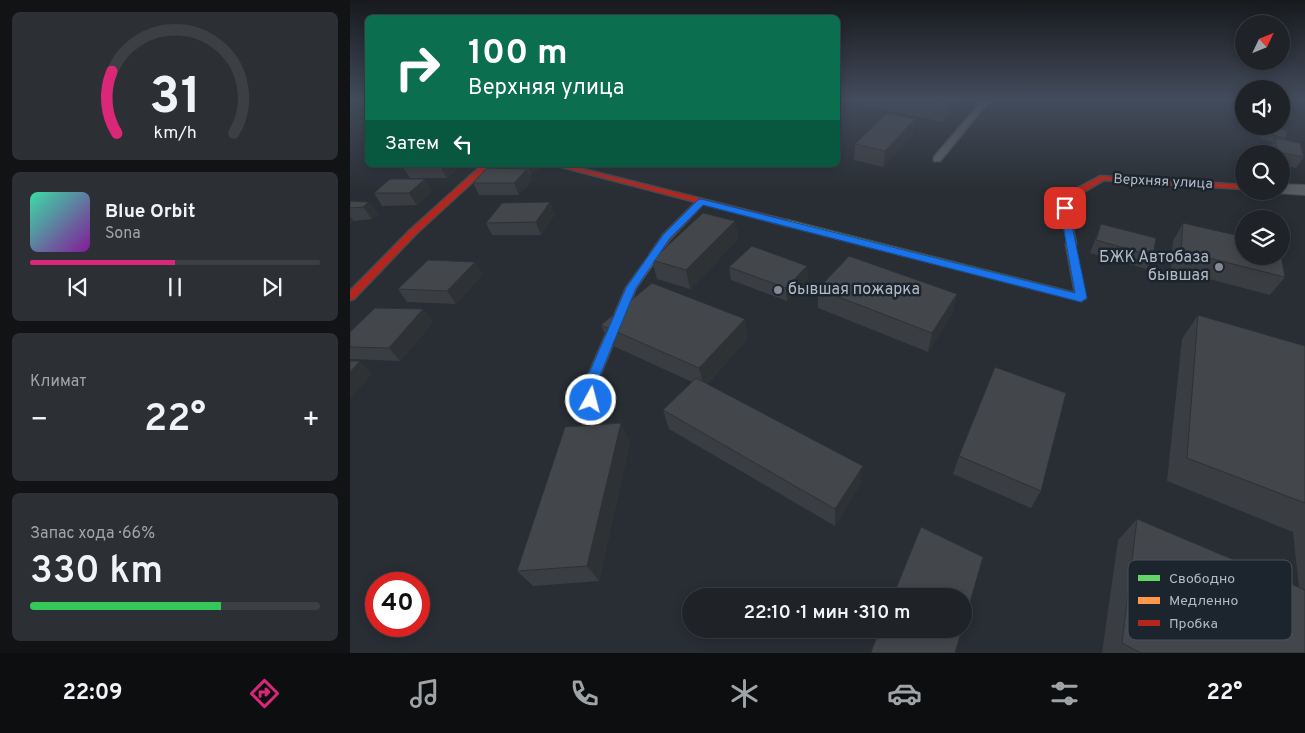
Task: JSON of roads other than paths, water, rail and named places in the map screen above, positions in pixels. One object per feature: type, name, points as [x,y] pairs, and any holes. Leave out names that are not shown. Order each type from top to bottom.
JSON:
[{"type":"street","points":[[350,297],[413,232],[485,167]]},
{"type":"street","name":"Верхняя улица","points":[[566,167],[1081,298],[1065,208],[1079,191],[1103,178],[1235,186]]},
{"type":"street","points":[[1290,189],[1305,190]]},
{"type":"street","points":[[593,429],[590,385],[631,288],[666,236],[701,202]]},
{"type":"lane","points":[[937,159],[961,130]]},
{"type":"place","name":"БЖК Автобаза бывшая","points":[[1219,267]]},
{"type":"place","name":"бывшая пожарка","points":[[778,290]]}]
